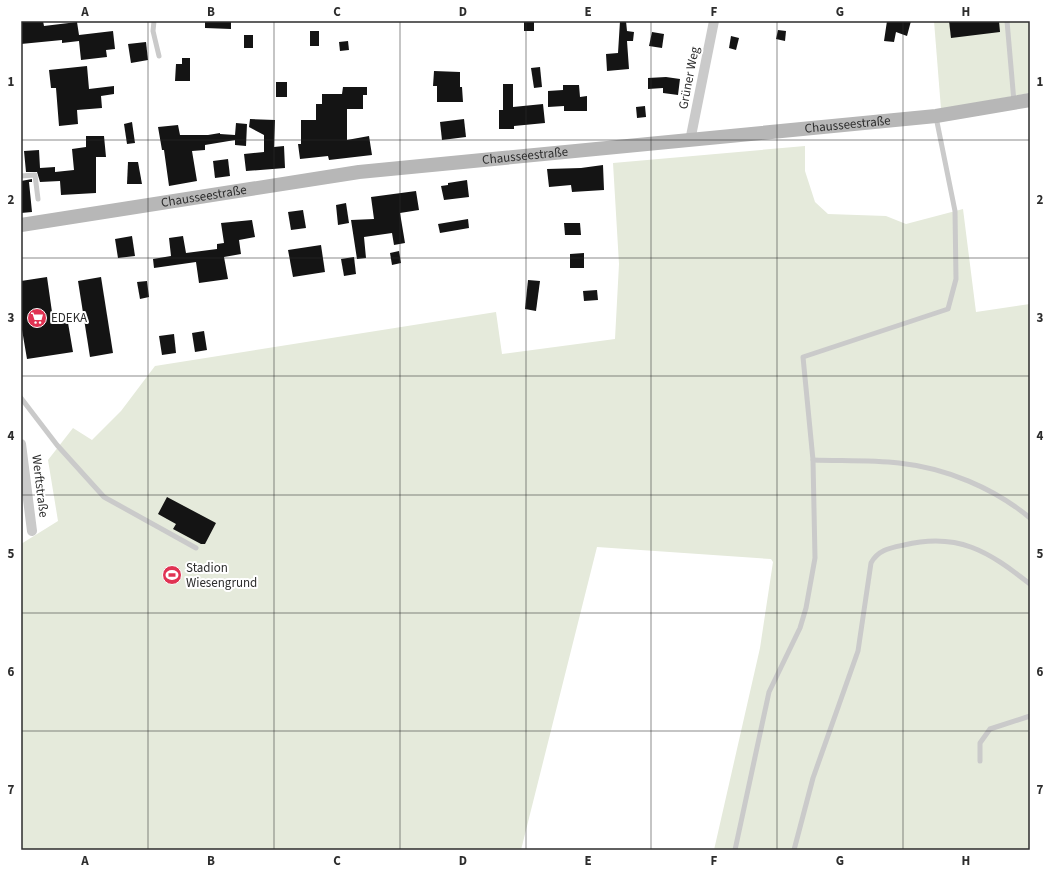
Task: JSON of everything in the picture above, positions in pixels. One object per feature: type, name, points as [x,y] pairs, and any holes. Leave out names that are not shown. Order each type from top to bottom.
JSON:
[{"type":"main road","name":"Chausseestraße","points":[[21,225],[359,172],[936,116],[1030,100]]},
{"type":"street","name":"Grüner Weg","points":[[690,140],[714,21]]},
{"type":"street","name":"Werftstraße","points":[[21,444],[32,531]]},
{"type":"lane","points":[[154,21],[153,31],[159,56]]},
{"type":"lane","points":[[1007,21],[1014,103]]},
{"type":"lane","points":[[735,850],[769,692],[800,628],[806,608],[815,558],[813,460],[803,357],[948,309],[956,279],[955,211],[936,116]]},
{"type":"lane","points":[[21,176],[35,175],[38,199]]},
{"type":"lane","points":[[21,398],[57,445],[104,497],[196,548]]},
{"type":"lane","points":[[813,460],[899,463],[951,474],[993,492],[1030,518]]},
{"type":"lane","points":[[794,850],[813,778],[858,651],[871,563],[876,554],[890,548],[914,542],[935,540],[955,542],[971,546],[1010,568],[1030,584]]},
{"type":"lane","points":[[980,761],[980,743],[990,729],[1030,716]]},
{"type":"shaded area","points":[[934,21],[1030,21],[1030,93],[941,109]]},
{"type":"shaded area","points":[[805,146],[805,171],[815,202],[828,214],[886,216],[906,224],[963,209],[976,312],[1030,304],[1030,850],[714,850],[760,648],[773,562],[771,559],[597,547],[521,850],[21,850],[21,544],[58,521],[48,460],[73,428],[92,440],[121,411],[155,366],[496,312],[502,354],[615,339],[619,264],[613,163]]},
{"type":"building","points":[[21,21],[43,21],[44,26],[77,22],[79,35],[113,31],[115,49],[106,50],[107,57],[81,60],[79,41],[62,43],[62,40],[21,44]]},
{"type":"building","points":[[205,21],[231,21],[231,29],[205,28]]},
{"type":"building","points":[[524,21],[534,21],[534,31],[524,31]]},
{"type":"building","points":[[620,21],[626,21],[627,31],[634,32],[633,41],[627,41],[629,69],[607,71],[606,54],[618,53]]},
{"type":"building","points":[[887,21],[911,21],[907,36],[896,32],[894,42],[884,41]]},
{"type":"building","points":[[949,21],[999,21],[1000,32],[951,38]]},
{"type":"building","points":[[778,30],[786,31],[785,41],[776,39]]},
{"type":"building","points":[[310,31],[319,31],[319,46],[310,46]]},
{"type":"building","points":[[652,32],[664,34],[662,48],[649,46]]},
{"type":"building","points":[[244,35],[253,35],[253,48],[244,48]]},
{"type":"building","points":[[731,36],[739,38],[736,50],[729,48]]},
{"type":"building","points":[[348,41],[349,50],[340,51],[339,42]]},
{"type":"building","points":[[146,42],[148,60],[131,63],[128,44]]},
{"type":"building","points":[[182,58],[190,58],[190,81],[175,81],[176,64],[182,64]]},
{"type":"building","points":[[87,66],[89,89],[114,86],[114,94],[101,96],[102,108],[77,110],[78,124],[59,126],[56,88],[51,88],[49,70]]},
{"type":"building","points":[[540,67],[542,87],[534,88],[531,68]]},
{"type":"building","points":[[434,71],[460,72],[460,87],[462,87],[463,102],[437,102],[437,86],[433,86]]},
{"type":"building","points":[[666,77],[680,79],[678,95],[663,93],[663,88],[648,89],[648,78]]},
{"type":"building","points":[[276,82],[287,82],[287,97],[276,97]]},
{"type":"building","points":[[503,84],[513,84],[513,107],[543,104],[545,123],[514,126],[514,129],[499,129],[499,110],[503,110]]},
{"type":"building","points":[[563,85],[579,85],[580,97],[587,96],[587,111],[564,111],[564,106],[548,107],[548,91],[563,90]]},
{"type":"building","points":[[343,87],[367,87],[367,95],[363,95],[363,109],[347,109],[347,140],[369,136],[372,155],[329,160],[328,156],[300,159],[298,144],[301,144],[301,120],[316,120],[316,104],[322,104],[322,94],[342,94]]},
{"type":"building","points":[[645,106],[646,117],[637,118],[636,107]]},
{"type":"building","points":[[250,119],[275,120],[274,147],[284,146],[285,168],[246,171],[244,154],[264,152],[264,135],[249,127]]},
{"type":"building","points":[[464,119],[466,137],[442,140],[440,122]]},
{"type":"building","points":[[132,122],[135,143],[127,144],[124,124]]},
{"type":"building","points":[[236,123],[247,124],[246,146],[235,145],[235,140],[205,145],[205,150],[192,151],[197,181],[169,186],[164,150],[162,150],[158,127],[178,125],[180,135],[208,135],[220,133],[235,135]]},
{"type":"building","points":[[86,136],[104,136],[106,157],[96,157],[96,193],[61,195],[60,181],[40,182],[37,172],[26,172],[24,151],[39,150],[40,168],[55,167],[55,172],[74,170],[72,149],[86,147]]},
{"type":"building","points":[[228,159],[230,176],[215,178],[213,161]]},
{"type":"building","points":[[128,162],[138,162],[142,184],[127,184]]},
{"type":"building","points":[[603,165],[604,190],[572,192],[571,185],[549,187],[547,169],[581,168]]},
{"type":"building","points":[[32,179],[32,182],[29,182],[32,212],[21,213],[21,181]]},
{"type":"building","points":[[467,180],[469,197],[444,200],[441,186],[448,185],[448,183]]},
{"type":"building","points":[[416,191],[419,210],[400,213],[405,243],[394,245],[392,233],[364,237],[366,258],[357,259],[351,220],[374,219],[371,197]]},
{"type":"building","points":[[346,203],[349,223],[338,225],[336,205]]},
{"type":"building","points":[[303,210],[306,228],[291,230],[288,212]]},
{"type":"building","points":[[468,219],[469,228],[440,233],[438,224]]},
{"type":"building","points":[[252,220],[255,237],[239,240],[241,254],[224,257],[228,279],[199,283],[196,262],[154,268],[153,259],[171,256],[169,238],[183,236],[186,253],[217,249],[217,244],[224,243],[221,223]]},
{"type":"building","points":[[564,223],[580,223],[581,235],[565,235]]},
{"type":"building","points":[[132,236],[135,256],[118,258],[115,239]]},
{"type":"building","points":[[321,245],[325,272],[293,277],[288,250]]},
{"type":"building","points":[[399,251],[401,263],[392,265],[390,253]]},
{"type":"building","points":[[584,253],[584,268],[570,268],[570,254]]},
{"type":"building","points":[[354,257],[356,274],[344,276],[341,259]]},
{"type":"building","name":"EDEKA","points":[[47,277],[53,319],[67,317],[73,352],[27,359],[21,324],[21,281]]},
{"type":"building","points":[[101,277],[113,353],[90,357],[78,281]]},
{"type":"building","points":[[528,280],[540,281],[536,311],[525,309]]},
{"type":"building","points":[[147,281],[149,297],[140,299],[137,282]]},
{"type":"building","points":[[597,290],[598,300],[584,301],[583,291]]},
{"type":"building","points":[[204,331],[207,350],[195,352],[192,333]]},
{"type":"building","points":[[174,334],[176,353],[162,355],[159,336]]},
{"type":"building","points":[[167,497],[216,523],[205,544],[201,544],[173,529],[176,524],[158,514]]},
{"type":"place","name":"EDEKA","points":[[37,318]]},
{"type":"place","name":"Stadion Wiesengrund","points":[[172,575]]}]
